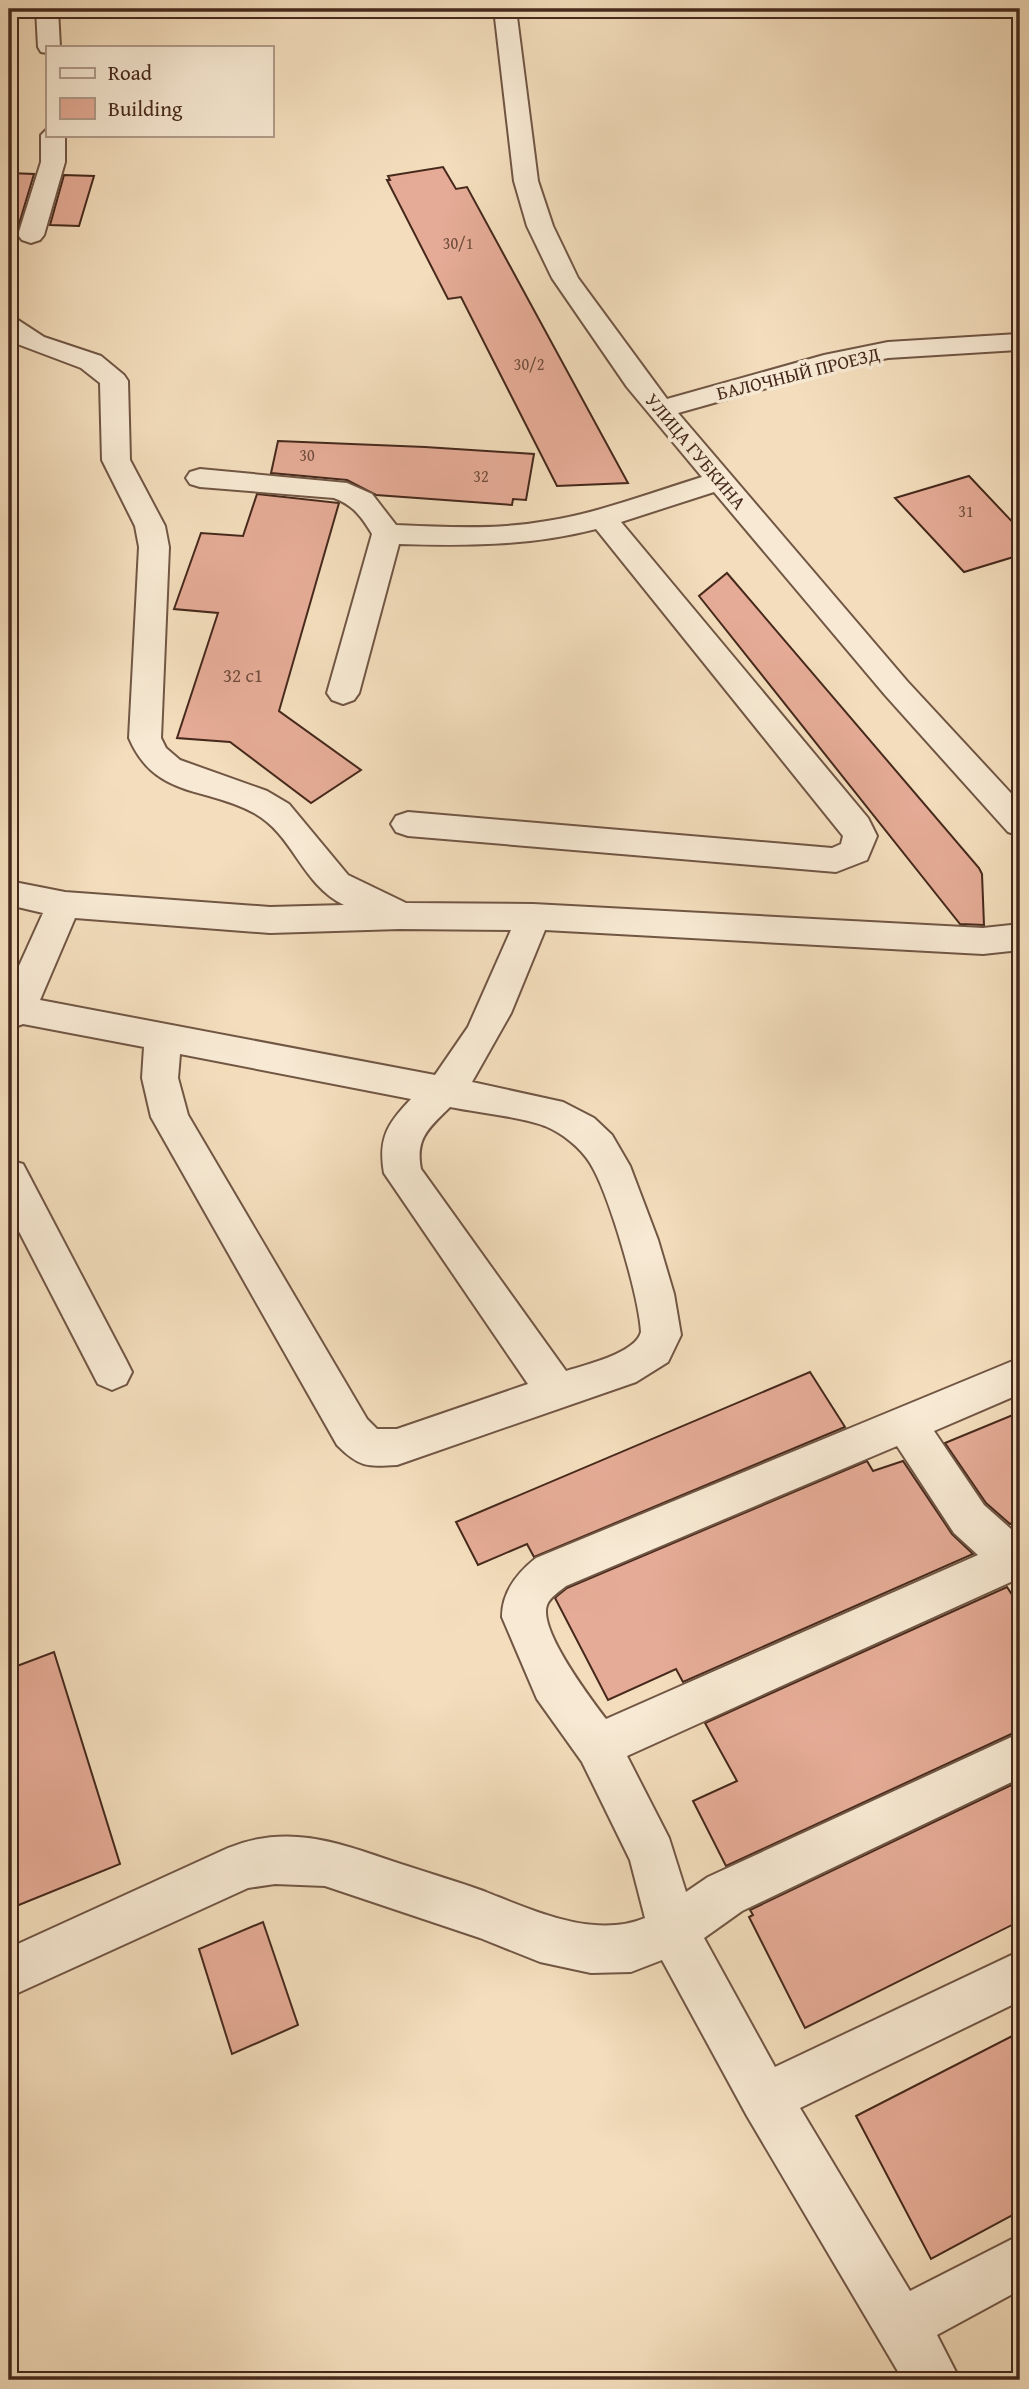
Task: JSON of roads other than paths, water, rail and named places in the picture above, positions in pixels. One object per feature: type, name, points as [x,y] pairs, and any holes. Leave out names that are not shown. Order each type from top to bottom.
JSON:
[{"type":"street","points":[[47,9],[48,46]]},
{"type":"street","name":"УЛИЦА ГУБКИНА","points":[[505,9],[526,181],[540,226],[565,278],[661,409],[896,688],[1020,824]]},
{"type":"street","points":[[31,235],[53,162],[53,136]]},
{"type":"street","points":[[9,326],[33,345],[97,364],[114,381],[116,460],[150,526],[154,547],[145,738],[152,754],[161,764],[179,773],[269,806],[303,840],[330,878],[349,892],[400,916]]},
{"type":"street","name":"БАЛОЧНЫЙ ПРОЕЗД","points":[[661,409],[834,361],[888,350],[1020,342]]},
{"type":"street","points":[[200,478],[337,489],[355,494],[368,503],[387,534],[343,693]]},
{"type":"street","points":[[387,534],[514,535],[556,528],[721,480]]},
{"type":"street","points":[[408,824],[836,860],[855,851],[860,836],[856,827],[601,516]]},
{"type":"street","points":[[9,893],[65,905],[270,920],[400,916],[533,917],[983,941],[1020,937]]},
{"type":"street","points":[[65,905],[13,1012],[163,1037],[550,1112],[573,1122],[591,1136],[606,1156],[618,1182],[657,1305],[661,1333],[656,1348],[640,1362],[557,1392],[397,1447],[368,1448],[352,1432],[170,1117],[160,1078],[163,1037]]},
{"type":"street","points":[[533,917],[512,973],[464,1067],[444,1093],[410,1126],[399,1147],[403,1172],[557,1392]]},
{"type":"street","points":[[9,1175],[112,1372]]},
{"type":"street","points":[[933,2380],[765,2098],[673,1931],[652,1855],[598,1746],[553,1684],[524,1617],[524,1604],[534,1586],[551,1572],[1020,1376]]},
{"type":"street","points":[[598,1746],[1018,1560],[969,1519],[906,1424]]},
{"type":"street","points":[[9,1973],[245,1865],[275,1860],[325,1862],[480,1914],[540,1938],[591,1949],[631,1948],[673,1931],[725,1894],[1020,1755]]},
{"type":"street","points":[[765,2098],[1020,1975]]},
{"type":"street","points":[[900,2326],[1020,2261]]}]
